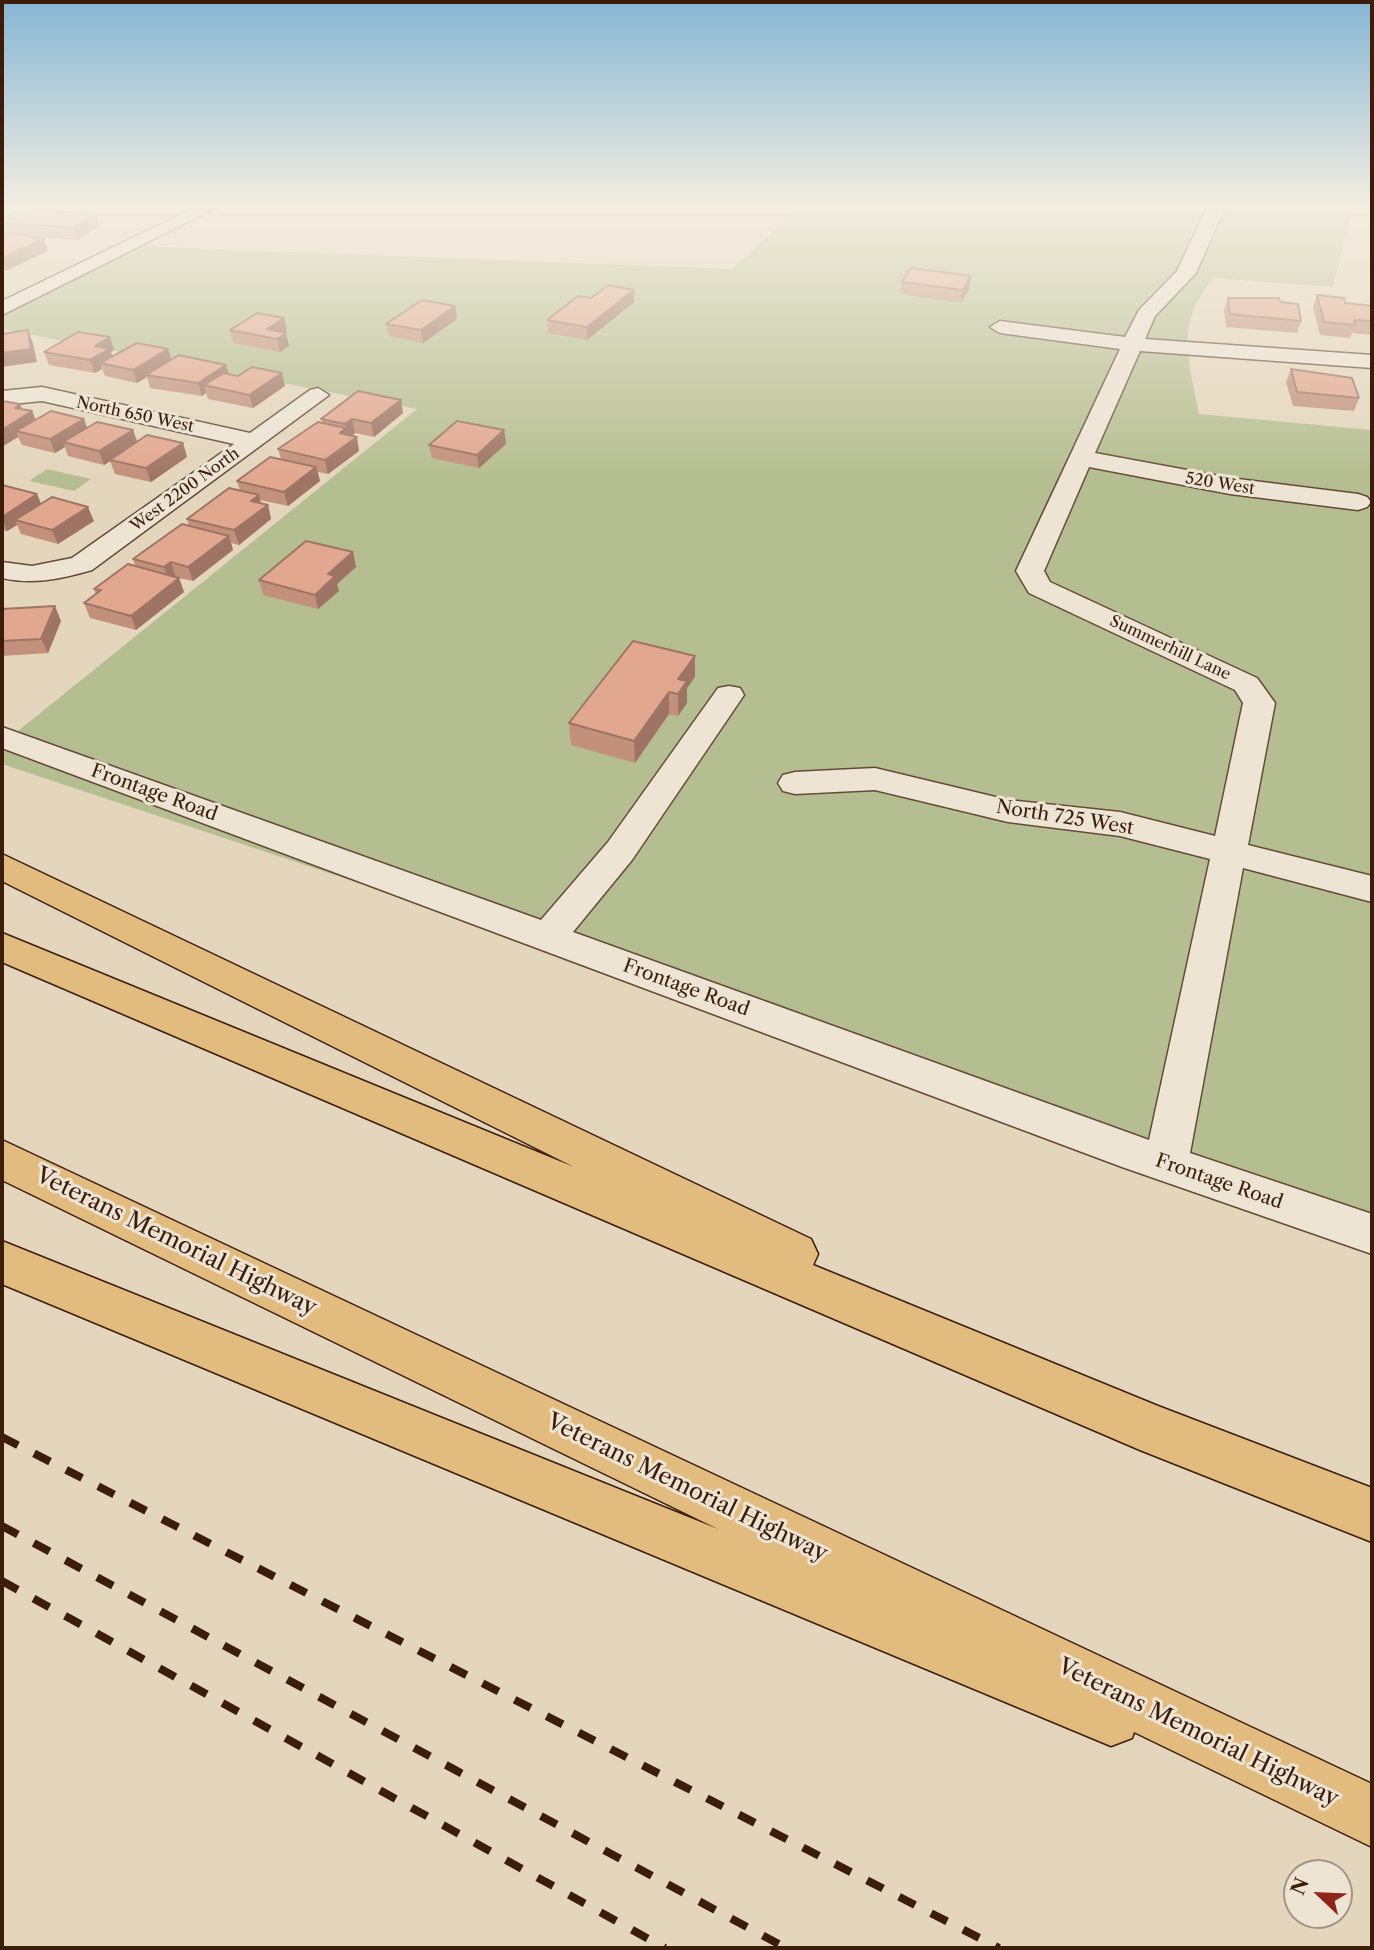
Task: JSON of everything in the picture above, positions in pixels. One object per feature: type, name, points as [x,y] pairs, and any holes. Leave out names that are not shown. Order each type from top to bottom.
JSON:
[{"type":"highway","points":[[2,866],[1158,1432]]},
{"type":"highway","points":[[2,947],[1158,1432],[1372,1515]]},
{"type":"highway","name":"Veterans Memorial Highway","points":[[2,1159],[1372,1816]]},
{"type":"highway","points":[[2,1262],[1372,1825]]},
{"type":"street","points":[[2,309],[28,296]]},
{"type":"street","name":"Summerhill Lane","points":[[1164,296],[1146,314],[1030,571],[1039,587],[1246,684],[1259,703],[1166,1164]]},
{"type":"street","points":[[1000,327],[1132,344],[1372,362]]},
{"type":"street","name":"North 650 West","points":[[8,396],[42,394],[254,441]]},
{"type":"street","name":"West 2200 North","points":[[2,570],[18,574],[47,575],[82,564],[318,396]]},
{"type":"street","name":"520 West","points":[[1083,458],[1217,484],[1358,502]]},
{"type":"street","points":[[550,937],[570,908],[620,851],[729,695]]},
{"type":"street","name":"Frontage Road","points":[[2,737],[1166,1164],[1372,1234]]},
{"type":"street","name":"North 725 West","points":[[795,783],[875,779],[1008,811],[1120,824],[1372,890]]},
{"type":"green space","points":[[39,296],[1200,296],[1193,311],[1188,343],[1199,414],[1372,430],[1372,1221],[2,764],[2,744],[417,409],[2,329],[2,314]]},
{"type":"green space","points":[[47,469],[91,479],[74,491],[29,481]]},
{"type":"building","points":[[578,296],[626,296],[587,327],[547,320]]},
{"type":"building","points":[[1317,296],[1344,298],[1345,303],[1372,306],[1372,321],[1354,320],[1355,325],[1324,322]]},
{"type":"building","points":[[1228,298],[1279,298],[1280,302],[1298,304],[1301,321],[1230,314]]},
{"type":"building","points":[[422,300],[455,306],[421,330],[386,324]]},
{"type":"building","points":[[257,313],[284,318],[267,329],[286,333],[277,339],[230,330]]},
{"type":"building","points":[[28,330],[31,349],[2,353],[2,334]]},
{"type":"building","points":[[78,332],[110,337],[95,346],[110,349],[90,360],[44,352]]},
{"type":"building","points":[[137,343],[168,349],[133,370],[100,363]]},
{"type":"building","points":[[179,355],[226,365],[198,383],[146,375]]},
{"type":"building","points":[[252,367],[282,373],[249,395],[204,385],[224,373],[238,376]]},
{"type":"building","points":[[1291,369],[1352,378],[1359,398],[1297,392]]},
{"type":"building","points":[[358,391],[401,400],[371,423],[352,419],[345,424],[321,419]]},
{"type":"building","points":[[2,401],[20,404],[15,408],[32,411],[2,430]]},
{"type":"building","points":[[51,411],[84,419],[50,439],[16,431]]},
{"type":"building","points":[[457,421],[504,430],[477,455],[429,445]]},
{"type":"building","points":[[97,422],[133,430],[99,451],[63,442]]},
{"type":"building","points":[[318,422],[346,428],[340,433],[357,437],[325,460],[278,449]]},
{"type":"building","points":[[147,435],[183,443],[146,468],[110,460]]},
{"type":"building","points":[[270,457],[316,467],[284,492],[237,481]]},
{"type":"building","points":[[2,485],[37,494],[2,517]]},
{"type":"building","points":[[229,488],[259,495],[251,501],[268,505],[234,530],[187,519]]},
{"type":"building","points":[[52,497],[88,507],[52,530],[15,520]]},
{"type":"building","points":[[182,524],[229,536],[188,567],[171,562],[164,567],[133,559]]},
{"type":"building","points":[[306,541],[353,552],[328,574],[335,576],[315,595],[259,580]]},
{"type":"building","points":[[128,564],[179,578],[131,616],[84,603],[101,590],[94,589]]},
{"type":"building","points":[[55,606],[41,639],[2,641],[2,609]]},
{"type":"building","points":[[633,641],[695,656],[678,679],[687,681],[678,694],[669,692],[634,741],[569,723]]},
{"type":"railway","points":[[2,1437],[999,1948]]},
{"type":"railway","points":[[2,1526],[786,1948]]},
{"type":"railway","points":[[2,1581],[665,1948]]}]
